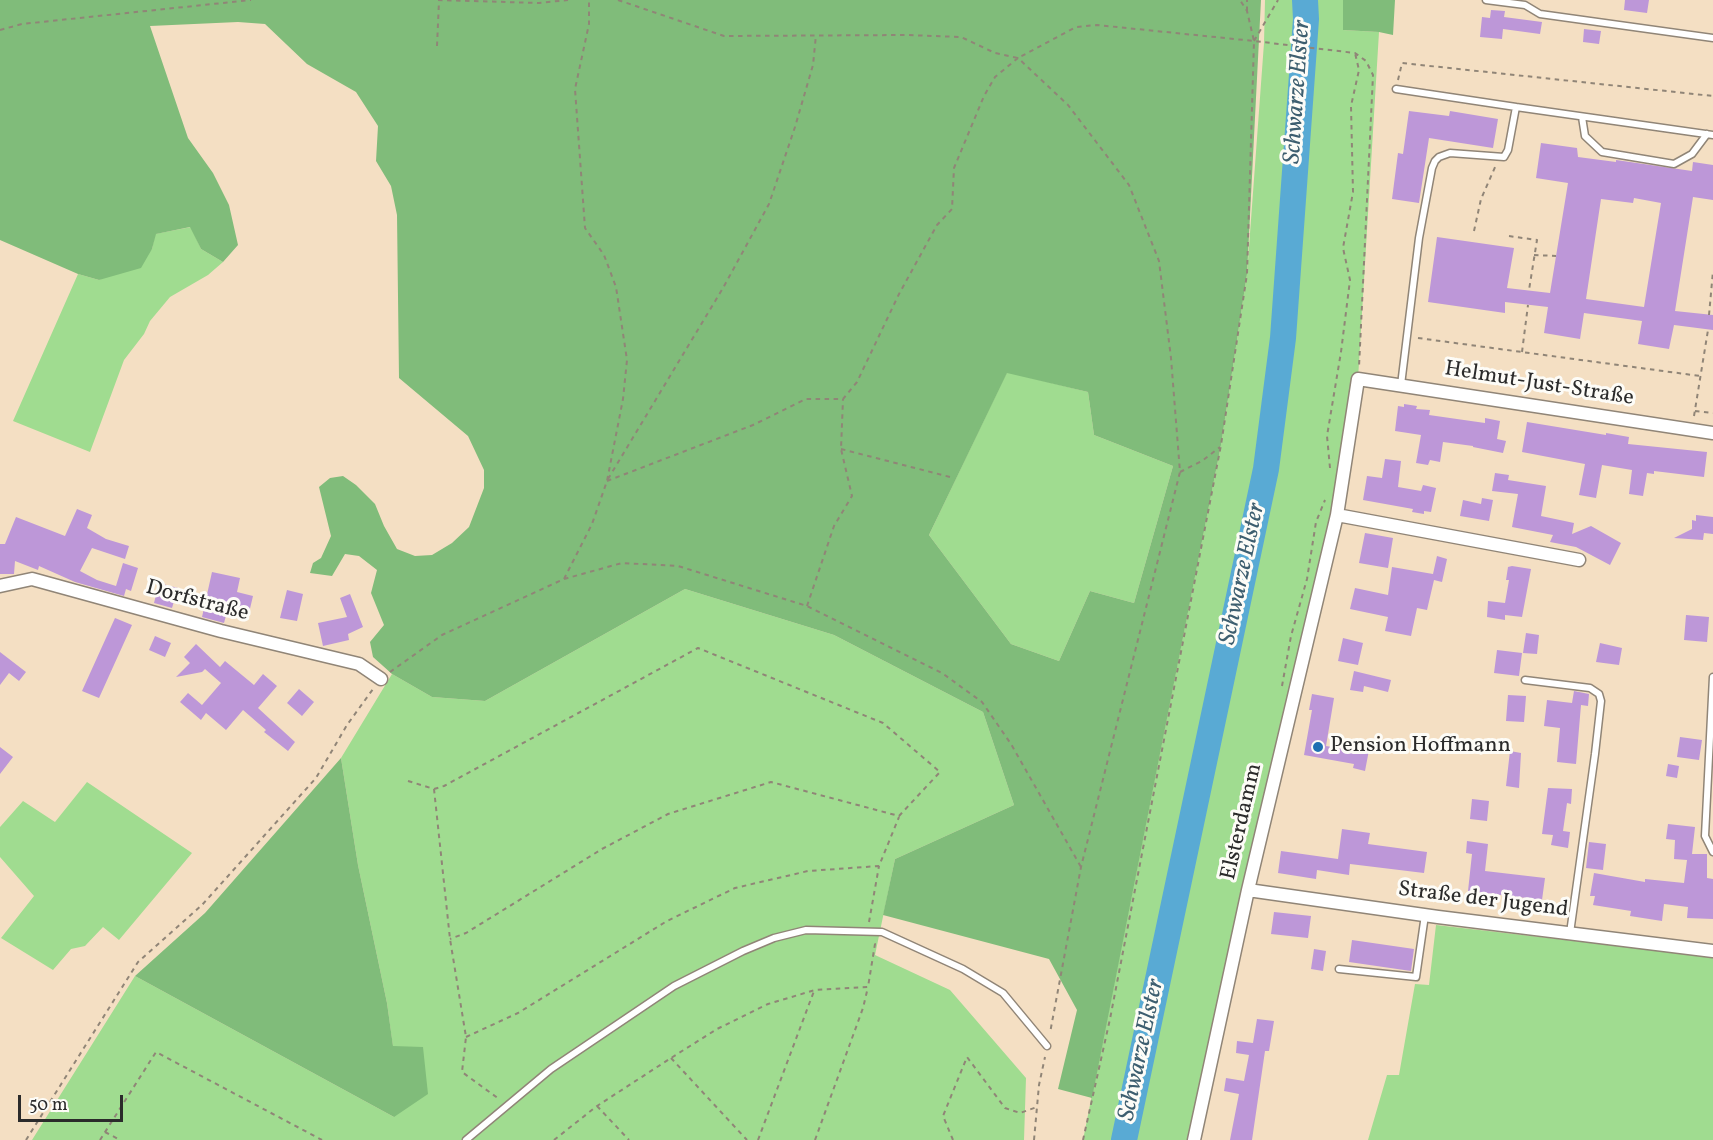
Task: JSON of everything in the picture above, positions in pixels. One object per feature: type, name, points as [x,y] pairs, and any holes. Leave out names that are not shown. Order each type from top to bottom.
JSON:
[{"type":"street","name":"Helmut-Just-Straße","points":[[1358,379],[1713,433]]},
{"type":"street","name":"Elsterdamm","points":[[1194,1140],[1248,890],[1337,515],[1358,379]]},
{"type":"street","points":[[1337,515],[1579,560]]},
{"type":"street","name":"Dorfstraße","points":[[0,586],[32,579],[220,631],[359,664],[381,679]]},
{"type":"street","name":"Straße der Jugend","points":[[1248,890],[1713,951]]},
{"type":"lane","points":[[1486,0],[1525,5],[1540,14],[1713,38]]},
{"type":"lane","points":[[1396,89],[1710,134]]},
{"type":"lane","points":[[1401,385],[1419,238],[1435,161],[1444,154],[1450,153],[1504,158],[1507,155],[1516,107]]},
{"type":"lane","points":[[1582,117],[1586,136],[1602,152],[1674,164],[1692,154],[1710,134]]},
{"type":"lane","points":[[1713,677],[1705,836],[1713,852]]},
{"type":"lane","points":[[1525,680],[1596,690],[1599,694],[1595,754],[1570,933]]},
{"type":"lane","points":[[1340,969],[1416,977],[1425,915]]},
{"type":"lane","points":[[466,1140],[551,1069],[675,986],[742,951],[774,938],[806,930],[882,932],[963,969],[1003,993],[1047,1046]]},
{"type":"path","points":[[0,30],[22,24],[251,0]]},
{"type":"path","points":[[437,46],[438,0],[539,3],[568,0]]},
{"type":"path","points":[[564,579],[592,524],[607,481],[623,399],[627,360],[616,287],[604,255],[585,228],[575,89],[589,24],[589,0]]},
{"type":"path","points":[[618,0],[724,36],[961,37],[995,53],[1018,58],[1068,105],[1130,185],[1155,250],[1159,261],[1171,358],[1180,472],[1082,867],[1047,1046],[1034,1140]]},
{"type":"path","points":[[1240,0],[1247,11]]},
{"type":"path","points":[[1083,1140],[1110,1019],[1221,446],[1247,274],[1254,40],[1247,11],[1247,0]]},
{"type":"path","points":[[1254,40],[1278,0]]},
{"type":"path","points":[[807,606],[834,526],[852,496],[841,449],[843,399],[857,382],[899,294],[937,225],[952,209],[954,168],[984,96],[995,77],[1018,58],[1076,27],[1097,25],[1254,40],[1355,53],[1366,61],[1373,75],[1358,379]]},
{"type":"path","points":[[607,481],[723,288],[769,204],[813,65],[816,35]]},
{"type":"path","points":[[1330,475],[1327,436],[1350,280],[1343,248],[1353,192],[1351,106],[1359,70],[1355,53]]},
{"type":"path","points":[[1396,89],[1402,63],[1713,96]]},
{"type":"path","points":[[1474,231],[1481,199],[1500,157]]},
{"type":"path","points":[[1509,236],[1536,240],[1529,290]]},
{"type":"path","points":[[1534,255],[1556,256]]},
{"type":"path","points":[[1709,315],[1713,271]]},
{"type":"path","points":[[1522,352],[1528,305]]},
{"type":"path","points":[[1692,430],[1708,330]]},
{"type":"path","points":[[1406,337],[1700,376]]},
{"type":"path","points":[[607,481],[753,425],[806,399],[843,399]]},
{"type":"path","points":[[1695,411],[1713,413]]},
{"type":"path","points":[[1180,472],[1202,461],[1221,446]]},
{"type":"path","points":[[841,449],[950,477]]},
{"type":"path","points":[[1280,694],[1291,636],[1307,579],[1316,522],[1328,494]]},
{"type":"path","points":[[26,1140],[138,962],[202,905],[316,778],[347,725],[381,679],[442,635],[564,579],[622,563],[678,566],[807,606],[942,673],[982,702],[1011,744],[1082,867]]},
{"type":"path","points":[[408,781],[434,789],[444,786],[698,648],[883,723],[940,772],[899,816],[879,866],[868,932],[875,944],[868,987],[863,1008],[815,1140]]},
{"type":"path","points":[[450,939],[466,933],[602,849],[668,814],[771,782],[899,816]]},
{"type":"path","points":[[434,789],[450,939],[466,1037],[462,1072],[507,1107]]},
{"type":"path","points":[[466,1037],[518,1013],[666,921],[735,888],[808,871],[879,866]]},
{"type":"path","points":[[554,1140],[597,1106],[671,1058],[717,1029],[768,1004],[815,990],[868,987]]},
{"type":"path","points":[[758,1140],[815,990]]},
{"type":"path","points":[[100,1140],[156,1052],[322,1140]]},
{"type":"path","points":[[953,1140],[943,1116],[967,1057],[1005,1108],[1020,1113],[1037,1107]]},
{"type":"path","points":[[671,1058],[747,1140]]},
{"type":"path","points":[[597,1106],[629,1140]]},
{"type":"path","points":[[105,1132],[120,1140]]},
{"type":"green space","points":[[0,0],[1261,0],[1247,274],[1221,445],[1092,1098],[1058,1089],[1077,1010],[1049,959],[883,915],[895,859],[1014,805],[983,712],[834,635],[685,589],[485,701],[432,697],[392,674],[373,657],[370,642],[384,625],[371,593],[377,570],[359,556],[345,554],[332,576],[310,573],[313,563],[321,558],[331,536],[319,487],[330,478],[343,476],[356,485],[375,504],[397,549],[415,556],[432,555],[452,543],[469,527],[484,488],[484,470],[468,436],[399,378],[397,215],[391,186],[376,161],[378,126],[356,92],[307,64],[265,24],[238,22],[150,26],[188,138],[213,173],[229,205],[238,245],[223,262],[201,249],[190,227],[156,234],[152,249],[141,268],[99,280],[78,274],[0,240]],"holes":[[[1007,373],[1088,392],[1094,435],[1173,466],[1134,603],[1090,591],[1059,661],[1011,644],[929,535]]]},
{"type":"green space","points":[[1265,0],[1343,0],[1343,30],[1379,32],[1358,379],[1337,515],[1191,1140],[1083,1140],[1221,445],[1247,274],[1264,43]]},
{"type":"green space","points":[[1343,0],[1395,0],[1393,35],[1343,30]]},
{"type":"green space","points":[[191,227],[201,249],[223,262],[208,275],[170,297],[150,321],[144,334],[124,360],[90,452],[13,421],[78,274],[99,280],[152,249],[155,234]]},
{"type":"green space","points":[[1007,372],[1088,392],[1094,435],[1173,466],[1134,603],[1090,591],[1059,661],[1011,644],[929,535]]},
{"type":"green space","points":[[685,589],[834,635],[983,712],[1014,805],[895,859],[875,955],[950,990],[1026,1078],[1024,1140],[32,1140],[135,976],[394,1117],[393,1047],[387,1003],[358,865],[341,758],[392,674],[432,697],[485,701]]},
{"type":"green space","points":[[341,758],[358,865],[387,1003],[393,1046],[423,1047],[428,1094],[394,1117],[135,976],[205,913]]},
{"type":"green space","points":[[87,782],[192,853],[119,940],[103,927],[85,946],[71,949],[53,970],[1,938],[34,896],[0,857],[0,827],[23,801],[55,822]]},
{"type":"green space","points":[[1436,925],[1713,957],[1713,1140],[1368,1140],[1387,1075],[1399,1075],[1415,984],[1429,985]]},
{"type":"building","points":[[1625,0],[1649,0],[1647,13],[1624,10]]},
{"type":"building","points":[[1491,10],[1505,11],[1504,17],[1542,22],[1540,34],[1503,29],[1502,39],[1480,37],[1482,17],[1490,18]]},
{"type":"building","points":[[1584,29],[1601,31],[1599,44],[1583,42]]},
{"type":"building","points":[[1409,111],[1449,116],[1450,111],[1498,119],[1493,148],[1429,138],[1419,203],[1392,199],[1398,153],[1403,154]]},
{"type":"building","points":[[1541,143],[1577,148],[1578,157],[1616,162],[1616,160],[1692,171],[1693,162],[1713,165],[1713,200],[1693,197],[1675,311],[1713,315],[1713,330],[1674,325],[1669,349],[1638,344],[1642,321],[1584,313],[1580,339],[1544,333],[1548,307],[1505,302],[1505,313],[1428,302],[1437,237],[1514,248],[1507,288],[1550,293],[1568,183],[1536,178]],"holes":[[[1634,198],[1661,203],[1644,307],[1586,299],[1601,199],[1633,203]]]},
{"type":"building","points":[[1404,404],[1417,406],[1416,409],[1430,410],[1429,415],[1485,423],[1485,418],[1500,421],[1497,439],[1506,441],[1503,453],[1443,442],[1440,462],[1430,460],[1428,465],[1416,463],[1421,435],[1395,431],[1398,406],[1404,407]]},
{"type":"building","points":[[1527,422],[1629,437],[1628,444],[1707,452],[1704,477],[1654,471],[1654,474],[1647,473],[1643,496],[1629,494],[1632,470],[1602,465],[1596,498],[1579,495],[1585,464],[1522,452]]},
{"type":"building","points":[[1385,459],[1401,461],[1398,487],[1421,491],[1423,485],[1436,488],[1431,512],[1424,511],[1424,514],[1412,512],[1413,509],[1363,500],[1367,476],[1382,478]]},
{"type":"building","points":[[1495,473],[1509,475],[1508,480],[1546,486],[1541,516],[1574,523],[1572,534],[1591,526],[1621,543],[1610,565],[1576,547],[1550,542],[1553,535],[1512,527],[1518,494],[1492,491]]},
{"type":"building","points":[[1482,498],[1493,500],[1489,521],[1460,516],[1463,500],[1481,504]]},
{"type":"building","points":[[77,509],[92,515],[87,528],[106,539],[129,546],[125,559],[92,548],[80,571],[116,586],[123,563],[138,568],[131,591],[126,589],[124,596],[75,582],[39,566],[38,570],[15,561],[14,574],[0,574],[0,544],[5,544],[16,517],[65,536]]},
{"type":"building","points":[[1696,515],[1713,517],[1713,534],[1704,533],[1703,540],[1674,538],[1692,529],[1692,520],[1696,521]]},
{"type":"building","points":[[1365,533],[1393,538],[1388,568],[1359,563]]},
{"type":"building","points":[[1437,556],[1447,559],[1442,582],[1434,580],[1427,610],[1417,608],[1411,636],[1385,631],[1388,617],[1350,609],[1355,588],[1388,595],[1392,567],[1433,574]]},
{"type":"building","points":[[1508,567],[1531,569],[1522,617],[1505,615],[1505,620],[1487,617],[1488,601],[1505,603],[1509,580],[1506,580]]},
{"type":"building","points":[[212,572],[240,578],[237,592],[253,596],[248,617],[227,612],[224,623],[202,617]]},
{"type":"building","points":[[159,583],[178,588],[172,608],[154,603]]},
{"type":"building","points":[[287,590],[303,594],[297,621],[280,618]]},
{"type":"building","points":[[350,594],[363,627],[348,634],[349,640],[323,646],[318,623],[347,617],[340,598]]},
{"type":"building","points":[[1686,615],[1709,617],[1707,642],[1684,640]]},
{"type":"building","points":[[115,618],[132,625],[99,698],[82,691]]},
{"type":"building","points":[[1526,633],[1539,635],[1537,654],[1523,653]]},
{"type":"building","points":[[155,636],[171,643],[165,657],[149,650]]},
{"type":"building","points":[[1343,638],[1363,643],[1358,665],[1338,661]]},
{"type":"building","points":[[1600,643],[1622,648],[1619,665],[1596,662]]},
{"type":"building","points":[[196,644],[220,667],[225,661],[254,685],[263,674],[277,686],[258,708],[295,742],[288,751],[264,732],[266,730],[243,710],[226,730],[206,713],[201,720],[180,702],[188,693],[202,705],[221,683],[205,669],[202,672],[176,677],[190,663],[184,657]]},
{"type":"building","points":[[1497,650],[1522,653],[1519,676],[1494,673]]},
{"type":"building","points":[[0,652],[26,672],[19,681],[9,673],[0,685]]},
{"type":"building","points":[[1354,671],[1391,680],[1388,692],[1364,686],[1363,692],[1350,690]]},
{"type":"building","points":[[299,689],[314,702],[302,716],[287,703]]},
{"type":"building","points":[[1574,691],[1589,694],[1588,706],[1581,705],[1576,764],[1557,762],[1560,728],[1544,726],[1547,700],[1572,703]]},
{"type":"building","name":"Pension Hoffmann","points":[[1312,694],[1334,698],[1326,746],[1357,751],[1357,748],[1369,750],[1365,771],[1353,768],[1354,764],[1304,755],[1312,710],[1309,710]]},
{"type":"building","points":[[1508,695],[1526,696],[1524,722],[1506,721]]},
{"type":"building","points":[[1680,737],[1702,740],[1699,760],[1677,757]]},
{"type":"building","points":[[0,747],[13,757],[0,774]]},
{"type":"building","points":[[1510,751],[1521,753],[1519,788],[1506,786]]},
{"type":"building","points":[[1668,764],[1679,766],[1677,778],[1666,776]]},
{"type":"building","points":[[1548,788],[1572,789],[1571,804],[1567,803],[1563,831],[1570,832],[1568,848],[1551,845],[1553,835],[1542,834]]},
{"type":"building","points":[[1472,799],[1489,801],[1487,821],[1470,819]]},
{"type":"building","points":[[1668,824],[1695,827],[1692,854],[1707,854],[1707,878],[1713,879],[1713,919],[1687,918],[1688,907],[1664,904],[1662,921],[1630,916],[1631,911],[1593,905],[1595,896],[1590,896],[1594,873],[1645,882],[1645,879],[1684,883],[1687,860],[1674,859],[1675,840],[1666,839]]},
{"type":"building","points":[[1342,829],[1370,833],[1368,844],[1427,852],[1424,873],[1350,864],[1349,875],[1317,870],[1316,879],[1278,873],[1281,851],[1338,859]]},
{"type":"building","points":[[1467,841],[1488,844],[1485,871],[1545,878],[1542,900],[1468,891],[1472,854],[1466,853]]},
{"type":"building","points":[[1589,842],[1606,844],[1603,870],[1586,868]]},
{"type":"building","points":[[1274,912],[1311,916],[1308,938],[1271,934]]},
{"type":"building","points":[[1352,940],[1414,949],[1411,971],[1349,962]]},
{"type":"building","points":[[1314,949],[1326,951],[1323,971],[1311,969]]},
{"type":"building","points":[[1257,1019],[1274,1021],[1269,1051],[1265,1051],[1252,1140],[1230,1140],[1239,1094],[1224,1091],[1226,1078],[1244,1081],[1249,1055],[1236,1053],[1237,1041],[1253,1043]]},
{"type":"waterway","name":"Schwarze Elster","points":[[1124,1140],[1266,469],[1283,338],[1306,19],[1305,0]]},
{"type":"place","name":"Pension Hoffmann","points":[[1318,747]]}]
